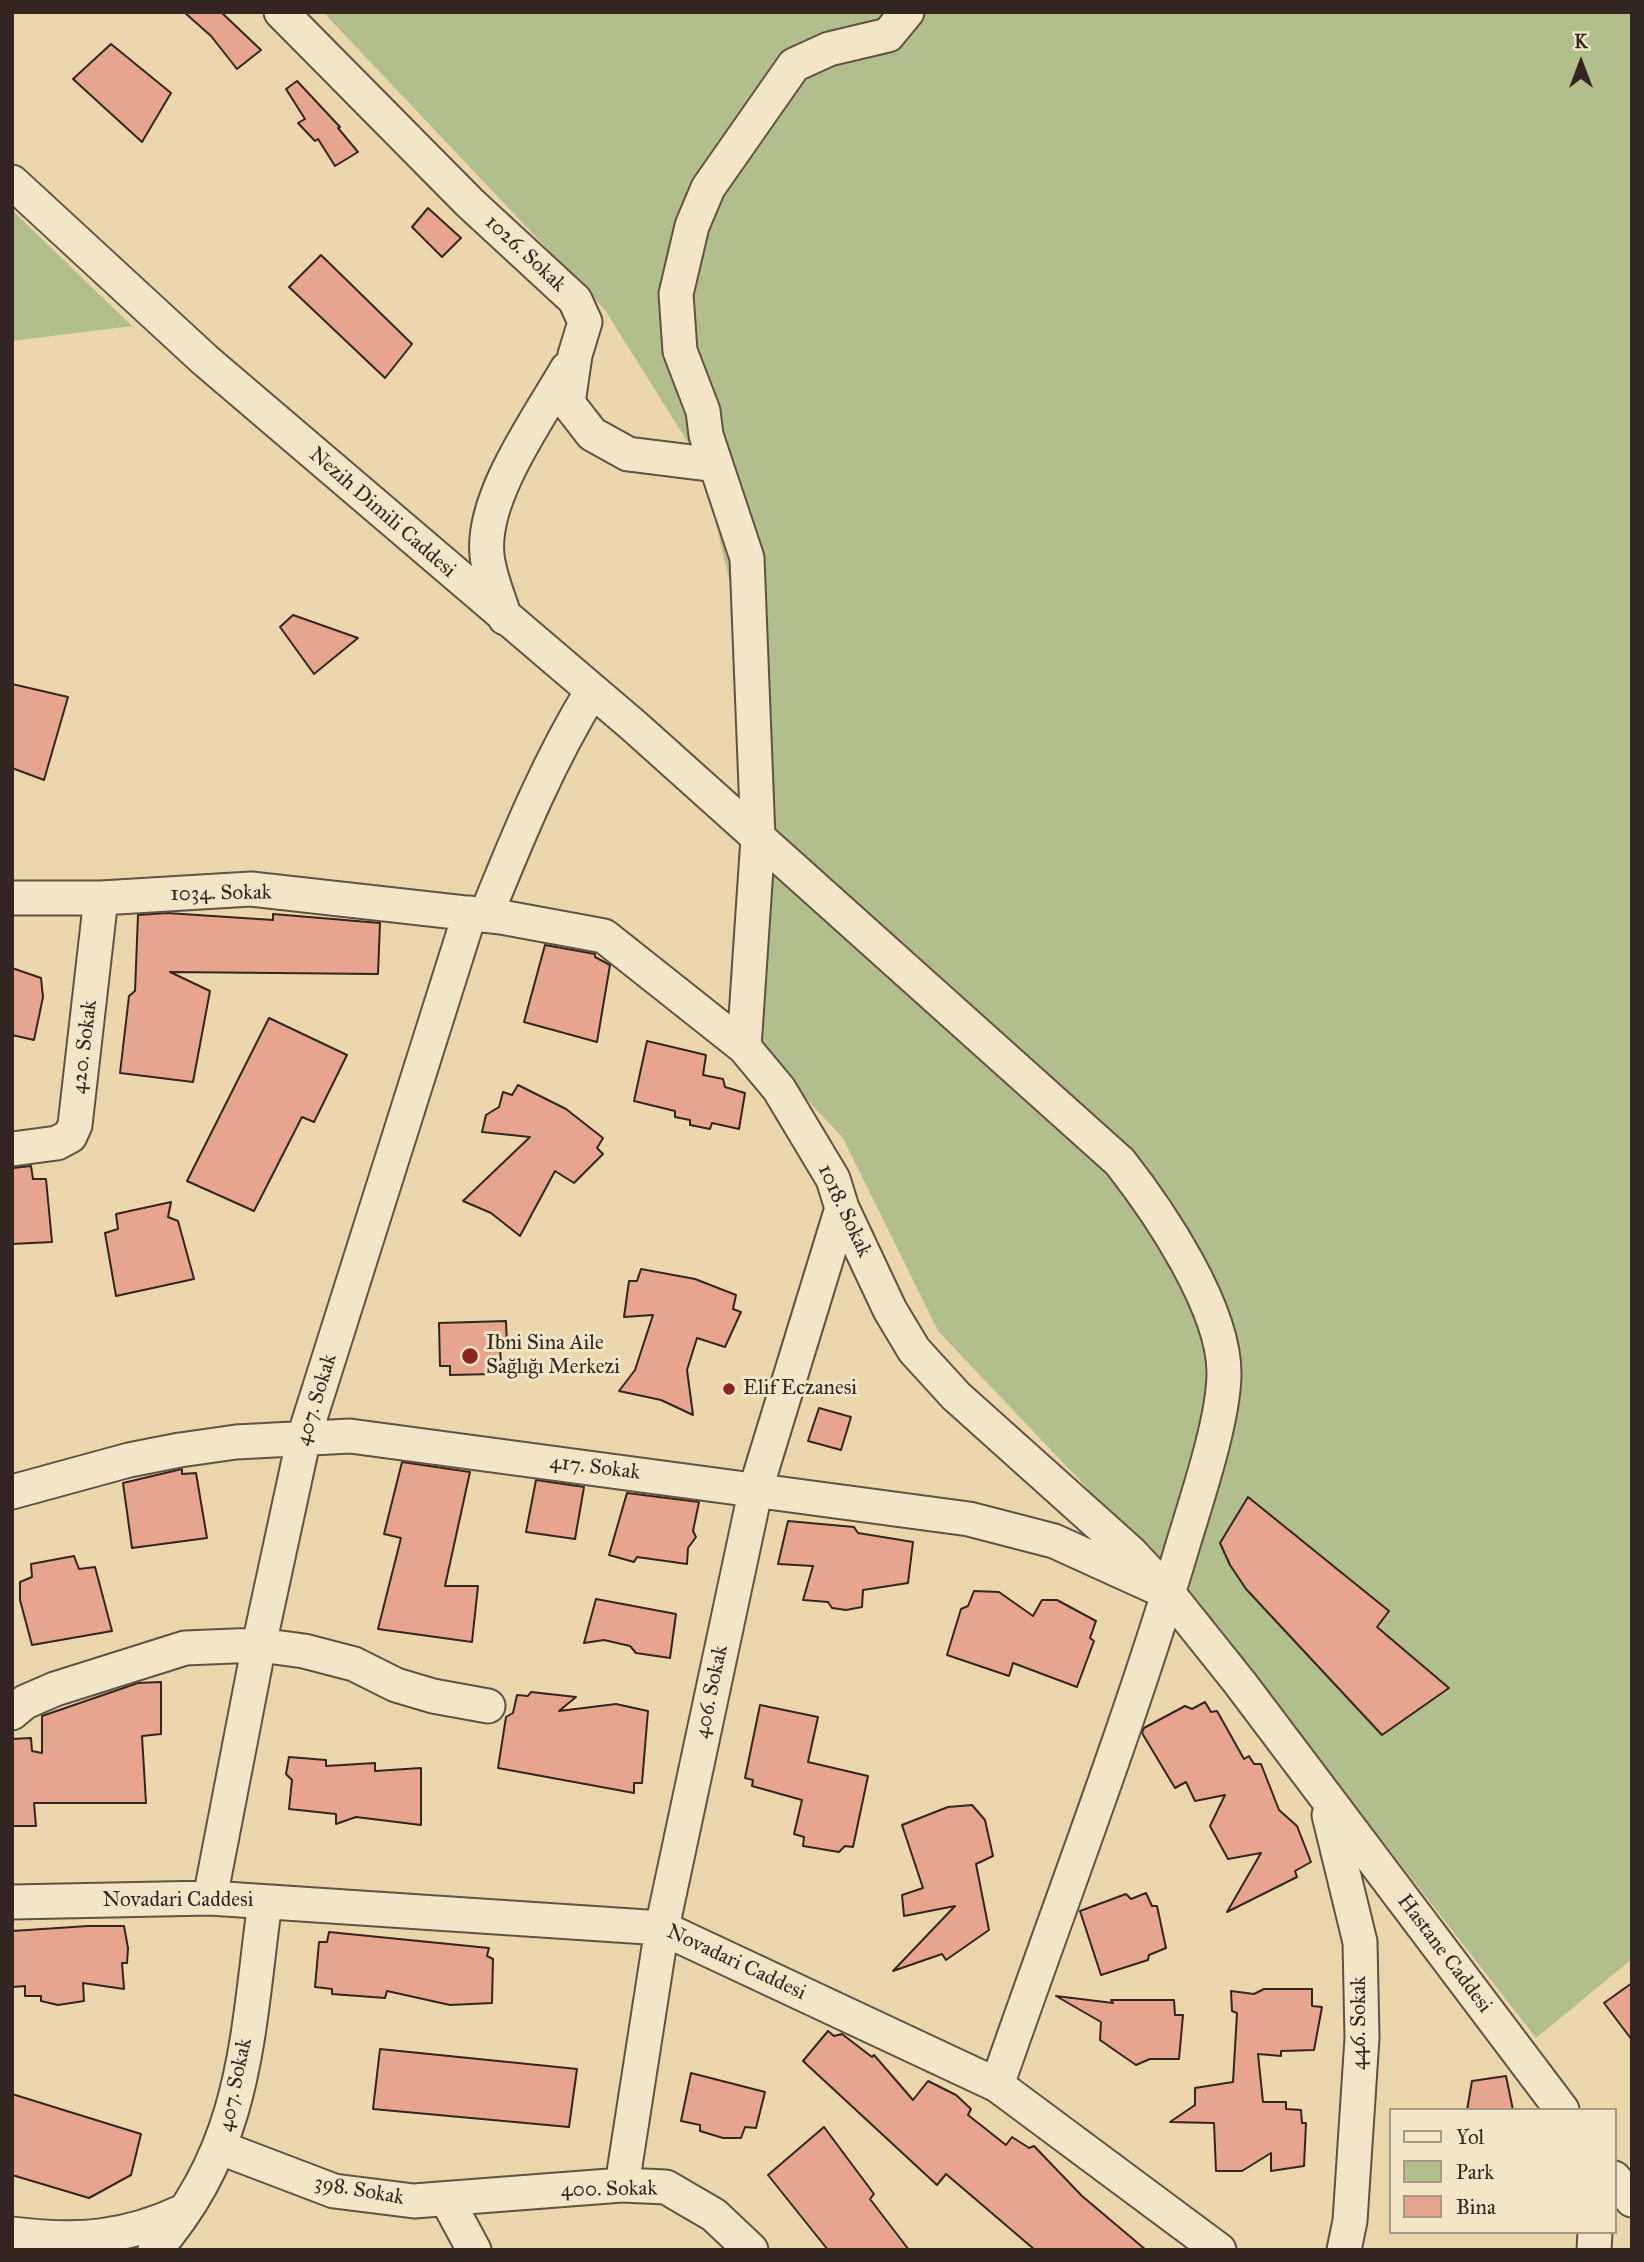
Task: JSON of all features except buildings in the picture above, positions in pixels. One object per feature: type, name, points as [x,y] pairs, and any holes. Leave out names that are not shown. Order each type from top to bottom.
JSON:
[{"type":"street","name":"1026. Sokak","points":[[281,12],[470,203],[575,300],[585,322],[575,355],[568,403],[592,433],[628,454],[716,465]]},
{"type":"street","points":[[744,1047],[758,838],[747,558],[706,435],[704,411],[680,351],[676,294],[697,213],[708,188],[794,65],[829,49],[888,35],[907,12]]},
{"type":"street","name":"Nezih Dimili Caddesi","points":[[12,182],[205,360],[592,691],[1120,1162],[1157,1210],[1204,1299],[1221,1343],[1224,1373],[1219,1412],[1168,1593],[997,2085]]},
{"type":"street","points":[[505,618],[487,555],[491,515],[510,469],[575,355]]},
{"type":"street","name":"407. Sokak","points":[[210,1898],[259,1644],[304,1437],[478,914],[592,691]]},
{"type":"street","name":"1034. Sokak","points":[[12,898],[101,898],[251,889],[478,914]]},
{"type":"street","name":"420. Sokak","points":[[12,1149],[57,1143],[70,1136],[75,1125],[101,898]]},
{"type":"street","name":"1018. Sokak","points":[[478,914],[604,936],[744,1047],[779,1089],[833,1179],[842,1208],[890,1310],[915,1350],[956,1396],[1131,1553],[1168,1593],[1240,1682],[1325,1799]]},
{"type":"street","name":"406. Sokak","points":[[622,2185],[662,1928],[756,1488],[842,1208]]},
{"type":"street","name":"417. Sokak","points":[[12,1492],[129,1460],[180,1450],[304,1437],[350,1436],[756,1488],[969,1519],[1054,1541],[1168,1593]]},
{"type":"street","points":[[12,1713],[24,1702],[55,1689],[184,1648],[259,1644],[317,1654],[354,1664],[396,1685],[433,1696],[488,1706]]},
{"type":"street","name":"Hastane Caddesi","points":[[1325,1799],[1560,2108]]},
{"type":"street","name":"446. Sokak","points":[[1325,1799],[1360,1942],[1362,2038],[1350,2221],[1345,2250]]},
{"type":"street","name":"Novadari Caddesi","points":[[12,1902],[210,1898],[662,1928],[997,2085],[1219,2250]]},
{"type":"street","name":"407. Sokak","points":[[155,2250],[189,2208],[221,2148],[239,2090],[265,1902]]},
{"type":"street","name":"398. Sokak","points":[[221,2148],[334,2191],[414,2201],[447,2200]]},
{"type":"street","name":"400. Sokak","points":[[447,2200],[622,2185],[666,2187],[714,2215],[751,2250]]},
{"type":"street","points":[[447,2200],[474,2250]]},
{"type":"street","points":[[12,2234],[80,2239],[119,2235],[153,2225],[189,2208]]},
{"type":"green space","points":[[323,12],[1632,12],[1632,1959],[1536,2038],[1200,1607],[938,1331],[843,1138],[749,1038],[737,612],[702,465],[605,310]]},
{"type":"green space","points":[[12,210],[132,326],[12,341]]},
{"type":"place","name":"Ibni Sina Aile Sağlığı Merkezi","points":[[470,1356]]},
{"type":"place","name":"Elif Eczanesi","points":[[729,1389]]}]
